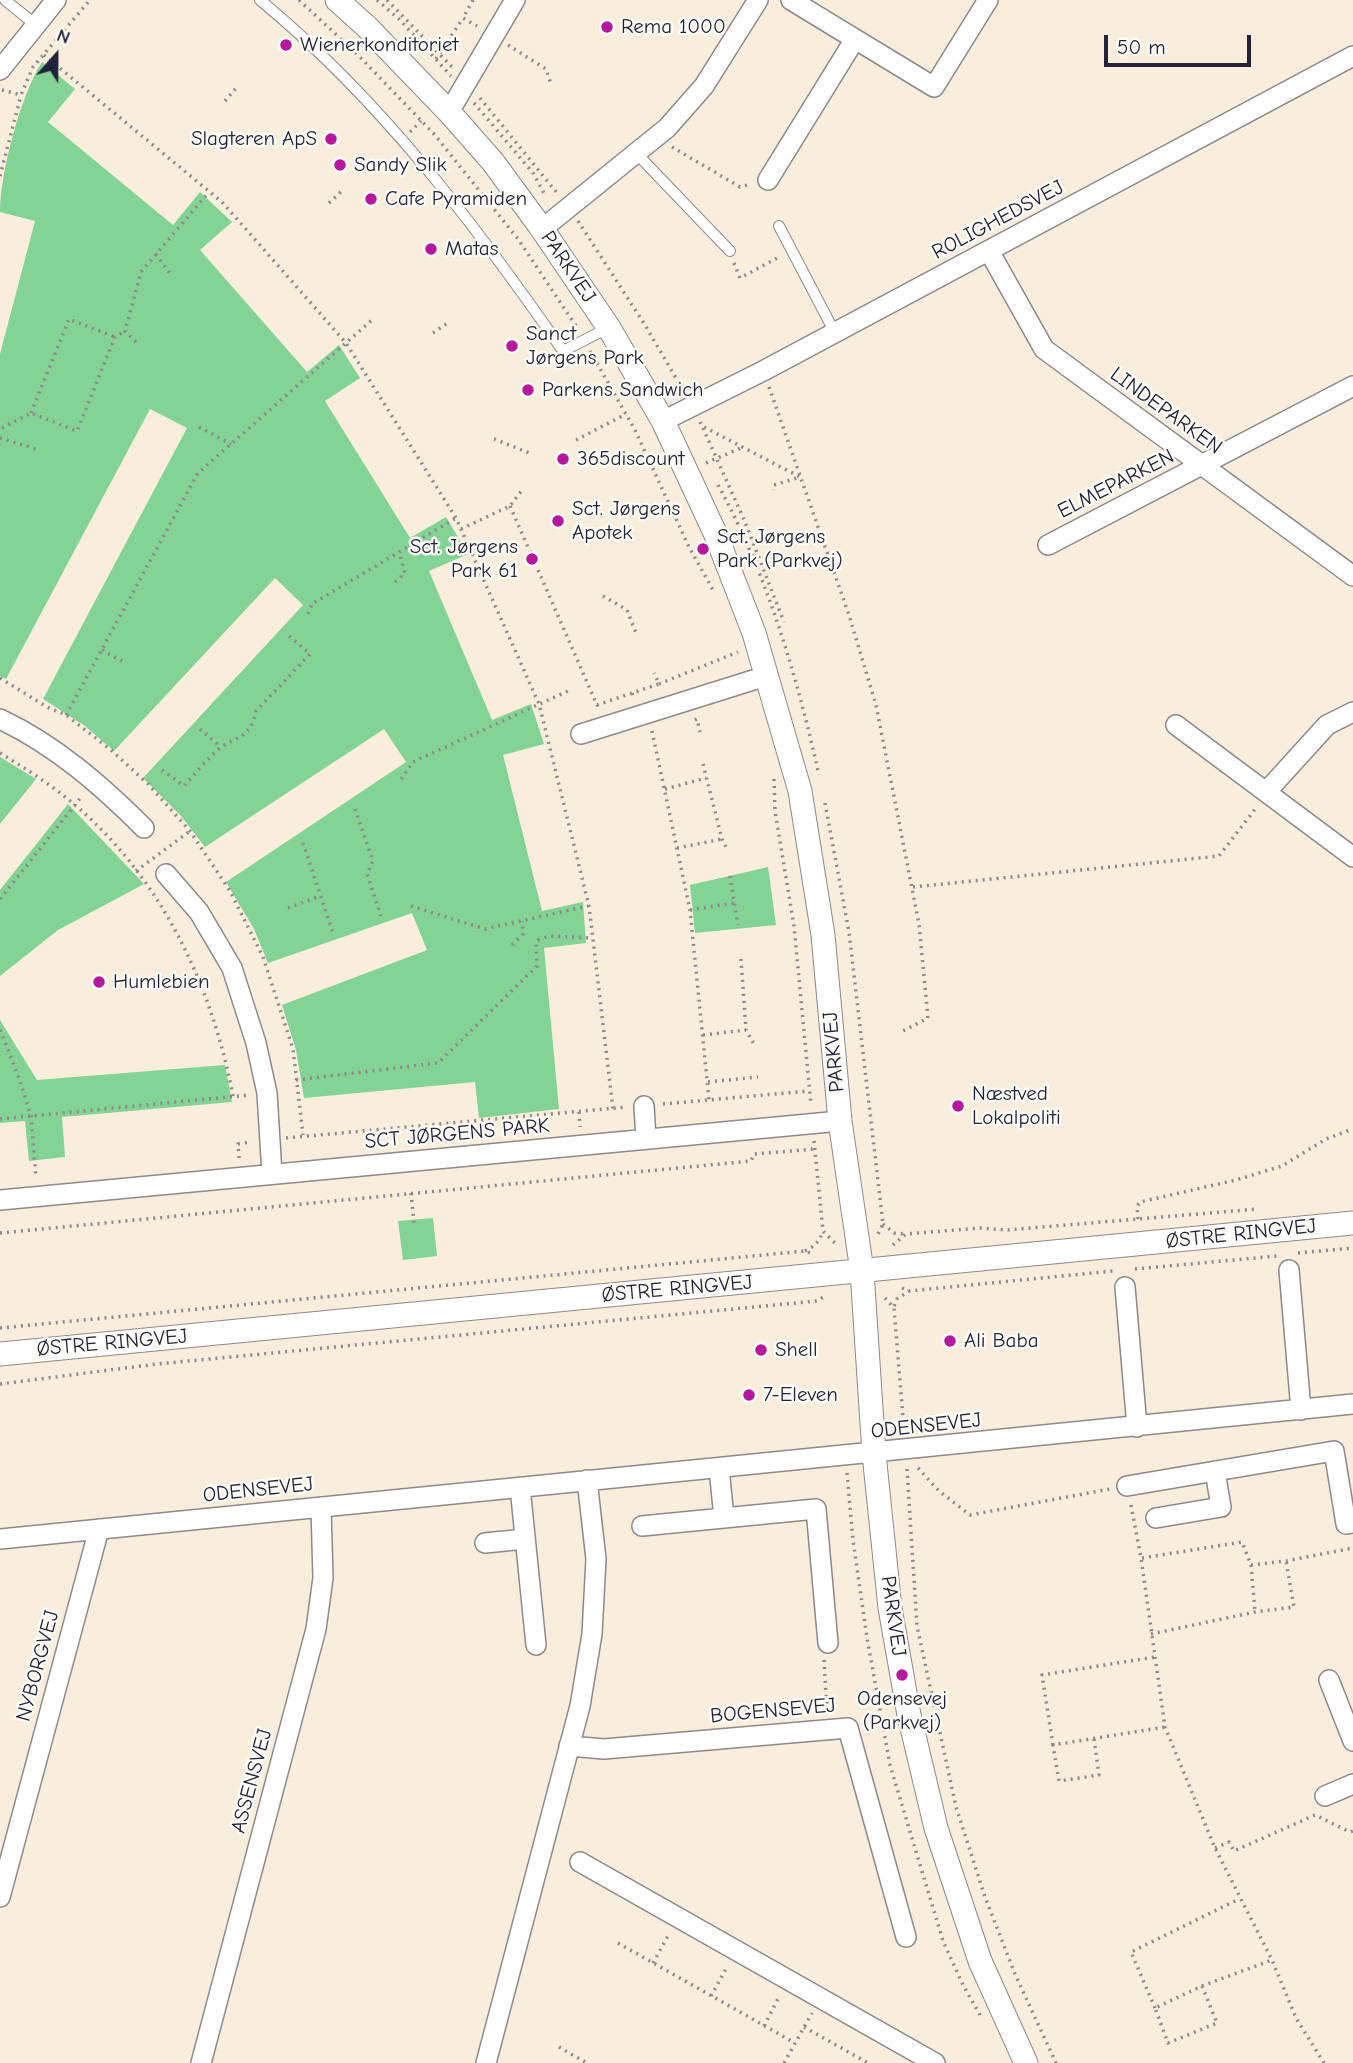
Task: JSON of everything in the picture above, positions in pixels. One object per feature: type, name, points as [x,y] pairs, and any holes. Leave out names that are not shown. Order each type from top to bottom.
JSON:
[{"type":"street","points":[[0,70],[56,0]]},
{"type":"street","name":"PARKVEJ","points":[[337,0],[367,27],[449,112],[493,162],[556,218],[609,328],[663,421],[696,467],[716,535],[754,633],[757,679],[800,791],[823,934],[840,1121],[862,1271],[874,1454],[890,1608],[909,1715],[936,1828],[980,1961],[1026,2063]]},
{"type":"street","points":[[449,112],[515,0]]},
{"type":"street","points":[[556,218],[667,128],[704,86],[758,0]]},
{"type":"street","points":[[791,0],[934,87],[988,0]]},
{"type":"street","points":[[768,180],[855,39]]},
{"type":"street","name":"ROLIGHEDSVEJ","points":[[663,421],[835,333],[1353,56]]},
{"type":"street","name":"LINDEPARKEN","points":[[989,251],[1044,349],[1353,576]]},
{"type":"street","name":"ELMEPARKEN","points":[[1048,545],[1353,386]]},
{"type":"street","points":[[581,734],[757,679]]},
{"type":"street","points":[[1267,791],[1327,725],[1353,712]]},
{"type":"street","points":[[0,719],[32,734],[94,781],[144,828]]},
{"type":"street","points":[[1176,725],[1353,857]]},
{"type":"street","points":[[166,874],[199,912],[232,968],[256,1043],[267,1093],[272,1174]]},
{"type":"street","points":[[644,1106],[646,1139]]},
{"type":"street","name":"SCT JØRGENS PARK","points":[[0,1200],[840,1121]]},
{"type":"street","name":"ØSTRE RINGVEJ","points":[[0,1354],[1353,1223]]},
{"type":"street","points":[[1290,1260],[1301,1410]]},
{"type":"street","points":[[1124,1276],[1137,1427]]},
{"type":"street","name":"ODENSEVEJ","points":[[0,1539],[587,1480],[874,1454],[908,1455],[1353,1404]]},
{"type":"street","points":[[1127,1486],[1334,1451],[1346,1524],[1353,1523]]},
{"type":"street","points":[[719,1468],[724,1518]]},
{"type":"street","points":[[1156,1517],[1221,1507],[1215,1471]]},
{"type":"street","points":[[486,2063],[580,1706],[592,1634],[596,1559],[587,1480]]},
{"type":"street","points":[[520,1487],[536,1645]]},
{"type":"street","name":"ASSENSVEJ","points":[[201,2063],[316,1629],[323,1578],[321,1507]]},
{"type":"street","points":[[642,1526],[816,1509],[828,1643]]},
{"type":"street","name":"NYBORGVEJ","points":[[0,1897],[99,1529]]},
{"type":"street","points":[[485,1543],[525,1539]]},
{"type":"street","points":[[1329,1680],[1353,1741]]},
{"type":"street","name":"BOGENSEVEJ","points":[[569,1746],[604,1749],[848,1728],[906,1937]]},
{"type":"street","points":[[1325,1796],[1353,1784]]},
{"type":"street","points":[[580,1862],[935,2063]]},
{"type":"lane","points":[[5,0],[33,29]]},
{"type":"lane","points":[[260,0],[298,31],[410,146],[512,276],[563,351],[609,328]]},
{"type":"lane","points":[[636,153],[730,251]]},
{"type":"lane","points":[[779,226],[835,333]]},
{"type":"path","points":[[0,176],[22,95],[33,67],[90,0]]},
{"type":"path","points":[[299,0],[357,54],[434,134],[518,239],[572,318],[626,414],[689,547],[715,594]]},
{"type":"path","points":[[377,0],[465,85],[556,218],[633,305],[702,426],[784,622]]},
{"type":"path","points":[[387,0],[440,53],[465,85],[533,173],[556,218]]},
{"type":"path","points":[[436,59],[473,0]]},
{"type":"path","points":[[463,18],[546,69],[551,84]]},
{"type":"path","points":[[44,55],[222,202],[346,343],[456,518],[539,704],[589,905],[613,1109]]},
{"type":"path","points":[[225,101],[237,87]]},
{"type":"path","points":[[0,90],[22,95]]},
{"type":"path","points":[[655,138],[740,187],[768,180]]},
{"type":"path","points":[[329,203],[342,191]]},
{"type":"path","points":[[31,413],[77,431],[115,337],[125,331],[141,272],[209,192]]},
{"type":"path","points":[[730,251],[740,278],[792,250]]},
{"type":"path","points":[[156,254],[171,275]]},
{"type":"path","points":[[36,449],[0,436],[1,428],[31,413],[69,319],[115,337]]},
{"type":"path","points":[[66,715],[198,473],[372,320]]},
{"type":"path","points":[[433,333],[449,323]]},
{"type":"path","points":[[125,331],[135,342]]},
{"type":"path","points":[[763,371],[849,615],[876,705],[913,887],[928,1018],[901,1032]]},
{"type":"path","points":[[576,440],[626,414]]},
{"type":"path","points":[[702,426],[800,477]]},
{"type":"path","points":[[199,428],[231,444]]},
{"type":"path","points":[[494,439],[532,454]]},
{"type":"path","points":[[696,467],[743,447]]},
{"type":"path","points":[[696,467],[701,453]]},
{"type":"path","points":[[713,475],[738,522],[777,624],[809,730],[820,778]]},
{"type":"path","points":[[773,490],[774,485],[800,477]]},
{"type":"path","points":[[461,530],[510,506],[523,489]]},
{"type":"path","points":[[510,506],[597,705],[632,693]]},
{"type":"path","points":[[308,614],[312,604],[456,518]]},
{"type":"path","points":[[395,582],[405,573],[399,552]]},
{"type":"path","points":[[603,596],[627,610],[636,633]]},
{"type":"path","points":[[162,770],[184,786],[221,747],[239,740],[254,723],[256,711],[310,654],[288,635]]},
{"type":"path","points":[[102,650],[125,663]]},
{"type":"path","points":[[659,684],[738,652],[757,679]]},
{"type":"path","points":[[401,779],[413,762],[568,691]]},
{"type":"path","points":[[200,729],[221,747]]},
{"type":"path","points":[[652,729],[690,910],[709,1100]]},
{"type":"path","points":[[0,753],[39,777],[75,805],[103,832],[148,885],[180,938],[211,1009],[233,1096]]},
{"type":"path","points":[[703,764],[727,849]]},
{"type":"path","points":[[0,1328],[805,1251],[814,1247],[823,1231],[794,926],[775,811],[773,770]]},
{"type":"path","points":[[665,789],[706,778]]},
{"type":"path","points":[[0,899],[94,781]]},
{"type":"path","points":[[913,887],[1219,856],[1267,791]]},
{"type":"path","points":[[825,803],[849,932],[883,1224],[894,1233],[906,1234],[980,1228],[1007,1230],[1259,1209]]},
{"type":"path","points":[[355,809],[373,860],[367,874],[381,916]]},
{"type":"path","points":[[135,871],[190,831]]},
{"type":"path","points":[[677,848],[722,839]]},
{"type":"path","points":[[303,844],[332,933]]},
{"type":"path","points":[[159,852],[166,874]]},
{"type":"path","points":[[730,876],[738,925]]},
{"type":"path","points":[[288,908],[320,896]]},
{"type":"path","points":[[690,910],[734,903]]},
{"type":"path","points":[[411,906],[485,929],[589,905]]},
{"type":"path","points":[[512,945],[523,934],[522,921]]},
{"type":"path","points":[[296,1080],[438,1063],[537,966],[538,940],[549,936],[593,938]]},
{"type":"path","points":[[741,959],[746,1030],[755,1046]]},
{"type":"path","points":[[0,1030],[31,1116],[37,1196]]},
{"type":"path","points":[[702,1035],[746,1030]]},
{"type":"path","points":[[708,1082],[758,1077]]},
{"type":"path","points":[[270,1140],[809,1090]]},
{"type":"path","points":[[0,1119],[267,1093]]},
{"type":"path","points":[[1138,1219],[1137,1206],[1140,1202],[1237,1180],[1282,1166],[1316,1144],[1353,1129]]},
{"type":"path","points":[[0,1233],[751,1161],[754,1154],[815,1149]]},
{"type":"path","points":[[411,1193],[414,1223]]},
{"type":"path","points":[[823,1231],[839,1247]]},
{"type":"path","points":[[889,1249],[906,1234]]},
{"type":"path","points":[[897,1286],[909,1291],[1124,1276],[1290,1260],[1353,1248]]},
{"type":"path","points":[[805,1251],[816,1255]]},
{"type":"path","points":[[862,1271],[894,1308]]},
{"type":"path","points":[[909,1291],[897,1299],[894,1308],[908,1455],[916,1626],[956,1807],[985,1897],[1014,1974],[1056,2063]]},
{"type":"path","points":[[0,1384],[157,1364],[817,1301],[828,1293]]},
{"type":"path","points":[[908,1455],[939,1491],[970,1515],[1127,1486],[1141,1558],[1165,1727],[1215,1848],[1272,1960],[1296,2018],[1324,2063]]},
{"type":"path","points":[[1141,1558],[1242,1542],[1251,1564],[1255,1612]]},
{"type":"path","points":[[1251,1564],[1286,1561],[1353,1548]]},
{"type":"path","points":[[1151,1634],[1255,1612],[1294,1607],[1286,1561]]},
{"type":"path","points":[[828,1643],[824,1647],[828,1729]]},
{"type":"path","points":[[1094,1739],[1099,1775],[1059,1781],[1042,1675],[1155,1657]]},
{"type":"path","points":[[1054,1745],[1165,1727]]},
{"type":"path","points":[[1215,1848],[1229,1842],[1234,1851],[1315,1815],[1350,1832],[1353,1830]]},
{"type":"path","points":[[1202,1986],[1217,2023],[1168,2043],[1130,1952],[1240,1899]]},
{"type":"path","points":[[653,1963],[678,1918]]},
{"type":"path","points":[[618,1943],[794,2043]]},
{"type":"path","points":[[711,1996],[737,1951]]},
{"type":"path","points":[[1154,2008],[1202,1986],[1272,1960]]},
{"type":"path","points":[[764,2026],[788,1980]]},
{"type":"path","points":[[784,2063],[821,1999]]},
{"type":"path","points":[[804,2027],[868,2063]]},
{"type":"path","points":[[559,2047],[587,2063]]},
{"type":"green space","points":[[42,62],[75,89],[48,122],[173,225],[200,192],[232,222],[200,250],[307,372],[339,345],[360,378],[325,401],[410,538],[446,517],[468,554],[429,571],[492,720],[531,704],[544,744],[503,755],[542,911],[583,902],[586,943],[544,948],[559,1109],[479,1118],[475,1082],[304,1098],[296,1050],[282,1005],[427,950],[412,913],[268,963],[254,929],[226,882],[406,762],[384,729],[205,847],[181,816],[143,778],[303,605],[275,578],[114,751],[85,726],[43,699],[187,428],[150,409],[6,679],[0,676],[0,354],[35,221],[0,212],[1,196],[19,113]]},
{"type":"green space","points":[[0,757],[36,779],[0,824]]},
{"type":"green space","points":[[68,804],[144,884],[58,930],[0,976],[0,890]]},
{"type":"green space","points":[[768,867],[776,925],[695,933],[690,885]]},
{"type":"green space","points":[[0,1020],[37,1080],[225,1065],[232,1102],[62,1117],[65,1157],[29,1161],[25,1121],[0,1123]]},
{"type":"green space","points":[[433,1218],[437,1256],[403,1260],[398,1221]]},
{"type":"place","name":"Rema 1000","points":[[607,27]]},
{"type":"place","name":"Wienerkonditoriet","points":[[286,45]]},
{"type":"place","name":"Slagteren ApS","points":[[331,139]]},
{"type":"place","name":"Sandy Slik","points":[[340,165]]},
{"type":"place","name":"Cafe Pyramiden","points":[[371,199]]},
{"type":"place","name":"Matas","points":[[431,249]]},
{"type":"place","name":"Sanct Jørgens Park","points":[[512,346]]},
{"type":"place","name":"Parkens Sandwich","points":[[528,390]]},
{"type":"place","name":"365discount","points":[[563,459]]},
{"type":"place","name":"Sct. Jørgens Apotek","points":[[558,521]]},
{"type":"place","name":"Sct. Jørgens Park (Parkvej)","points":[[703,549]]},
{"type":"place","name":"Sct. Jørgens Park 61","points":[[532,559]]},
{"type":"place","name":"Humlebien","points":[[99,982]]},
{"type":"place","name":"Næstved Lokalpoliti","points":[[958,1106]]},
{"type":"place","name":"Ali Baba","points":[[950,1341]]},
{"type":"place","name":"Shell","points":[[761,1350]]},
{"type":"place","name":"7-Eleven","points":[[749,1395]]},
{"type":"place","name":"Odensevej (Parkvej)","points":[[902,1675]]}]
